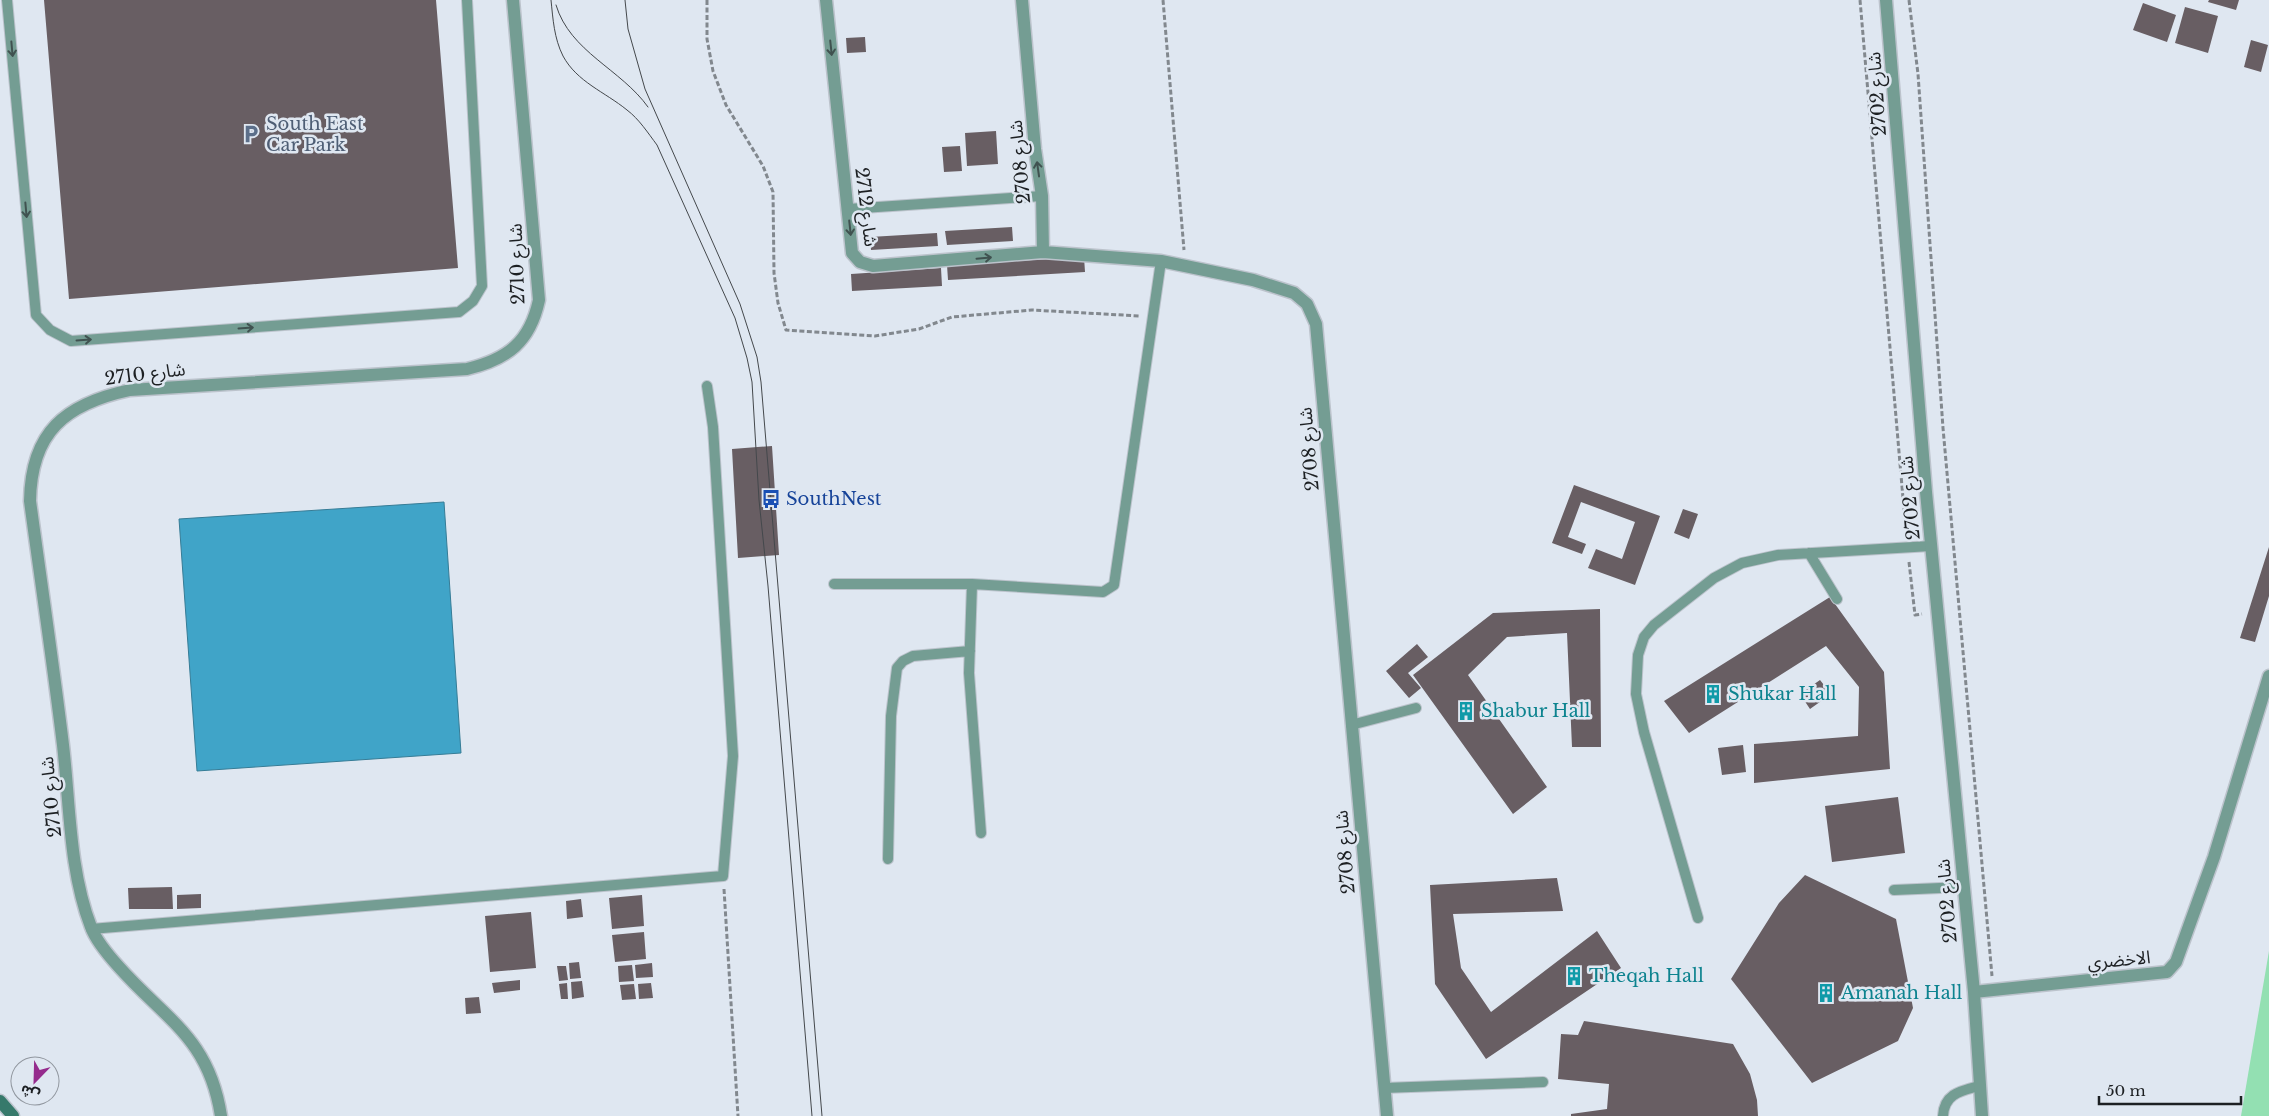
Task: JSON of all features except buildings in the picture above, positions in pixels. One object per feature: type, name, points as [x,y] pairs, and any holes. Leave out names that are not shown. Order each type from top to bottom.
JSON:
[{"type":"main road","points":[[0,1101],[13,1116]]},
{"type":"street","name":"شارع 2710","points":[[221,1116],[211,1076],[195,1045],[178,1025],[134,984],[112,959],[91,929],[77,882],[62,743],[30,501],[30,478],[44,439],[52,428],[83,404],[103,396],[130,390],[467,369],[497,359],[524,339],[536,315],[539,300],[513,0]]},
{"type":"street","name":"شارع 2712","points":[[826,0],[852,253],[865,265],[873,266],[1043,252]]},
{"type":"street","name":"شارع 2708","points":[[1022,0],[1035,149],[1042,196],[1043,252],[1161,260],[1274,285],[1294,293],[1307,304],[1316,324],[1386,1116]]},
{"type":"street","name":"شارع 2702","points":[[1886,0],[1931,546],[1974,992]]},
{"type":"street","name":"الاخضري","points":[[1974,992],[2167,972],[2176,962],[2217,848],[2269,676]]},
{"type":"street","points":[[1974,992],[1982,1116]]},
{"type":"lane","points":[[7,0],[36,315],[50,330],[71,341],[459,312],[474,301],[482,286],[467,0]]},
{"type":"lane","points":[[848,209],[1042,196]]},
{"type":"lane","points":[[834,584],[972,584],[1103,592],[1114,585],[1161,260]]},
{"type":"lane","points":[[91,929],[723,876],[733,756],[713,427],[707,386]]},
{"type":"lane","points":[[1698,918],[1636,694],[1638,655],[1644,637],[1654,625],[1714,578],[1742,563],[1778,555],[1931,546]]},
{"type":"lane","points":[[1808,553],[1837,599]]},
{"type":"lane","points":[[972,584],[969,673],[981,833]]},
{"type":"lane","points":[[888,859],[891,716],[897,668],[903,661],[913,656],[970,651]]},
{"type":"lane","points":[[1351,725],[1416,708]]},
{"type":"lane","points":[[1894,890],[1964,886]]},
{"type":"lane","points":[[1384,1088],[1543,1082]]},
{"type":"lane","points":[[1943,1116],[1943,1107],[1954,1093],[1979,1086]]},
{"type":"path","points":[[1163,0],[1185,265]]},
{"type":"path","points":[[1860,0],[1907,548],[1915,615],[1960,611]]},
{"type":"path","points":[[1909,0],[1918,74],[1943,428],[1993,989]]},
{"type":"path","points":[[723,876],[738,1116]]},
{"type":"green space","points":[[2269,951],[2269,1116],[2241,1116]]},
{"type":"water","points":[[444,502],[461,753],[197,771],[179,519]]},
{"type":"tram line","points":[[551,0],[554,28],[563,56],[569,65],[584,80],[631,114],[657,145],[735,318],[747,358],[752,382],[759,500],[768,586],[812,1116]]},
{"type":"tram line","points":[[625,0],[628,29],[645,89],[740,304],[757,357],[761,382],[822,1116]]},
{"type":"tram line","points":[[556,5],[572,35],[584,48],[637,94],[648,107]]},
{"type":"place","name":"South East Car Park","points":[[251,134]]},
{"type":"place","name":"SouthNest","points":[[771,499]]},
{"type":"place","name":"Shukar Hall","points":[[1713,694]]},
{"type":"place","name":"Shabur Hall","points":[[1466,711]]},
{"type":"place","name":"Theqah Hall","points":[[1574,976]]},
{"type":"place","name":"Amanah Hall","points":[[1826,993]]}]
